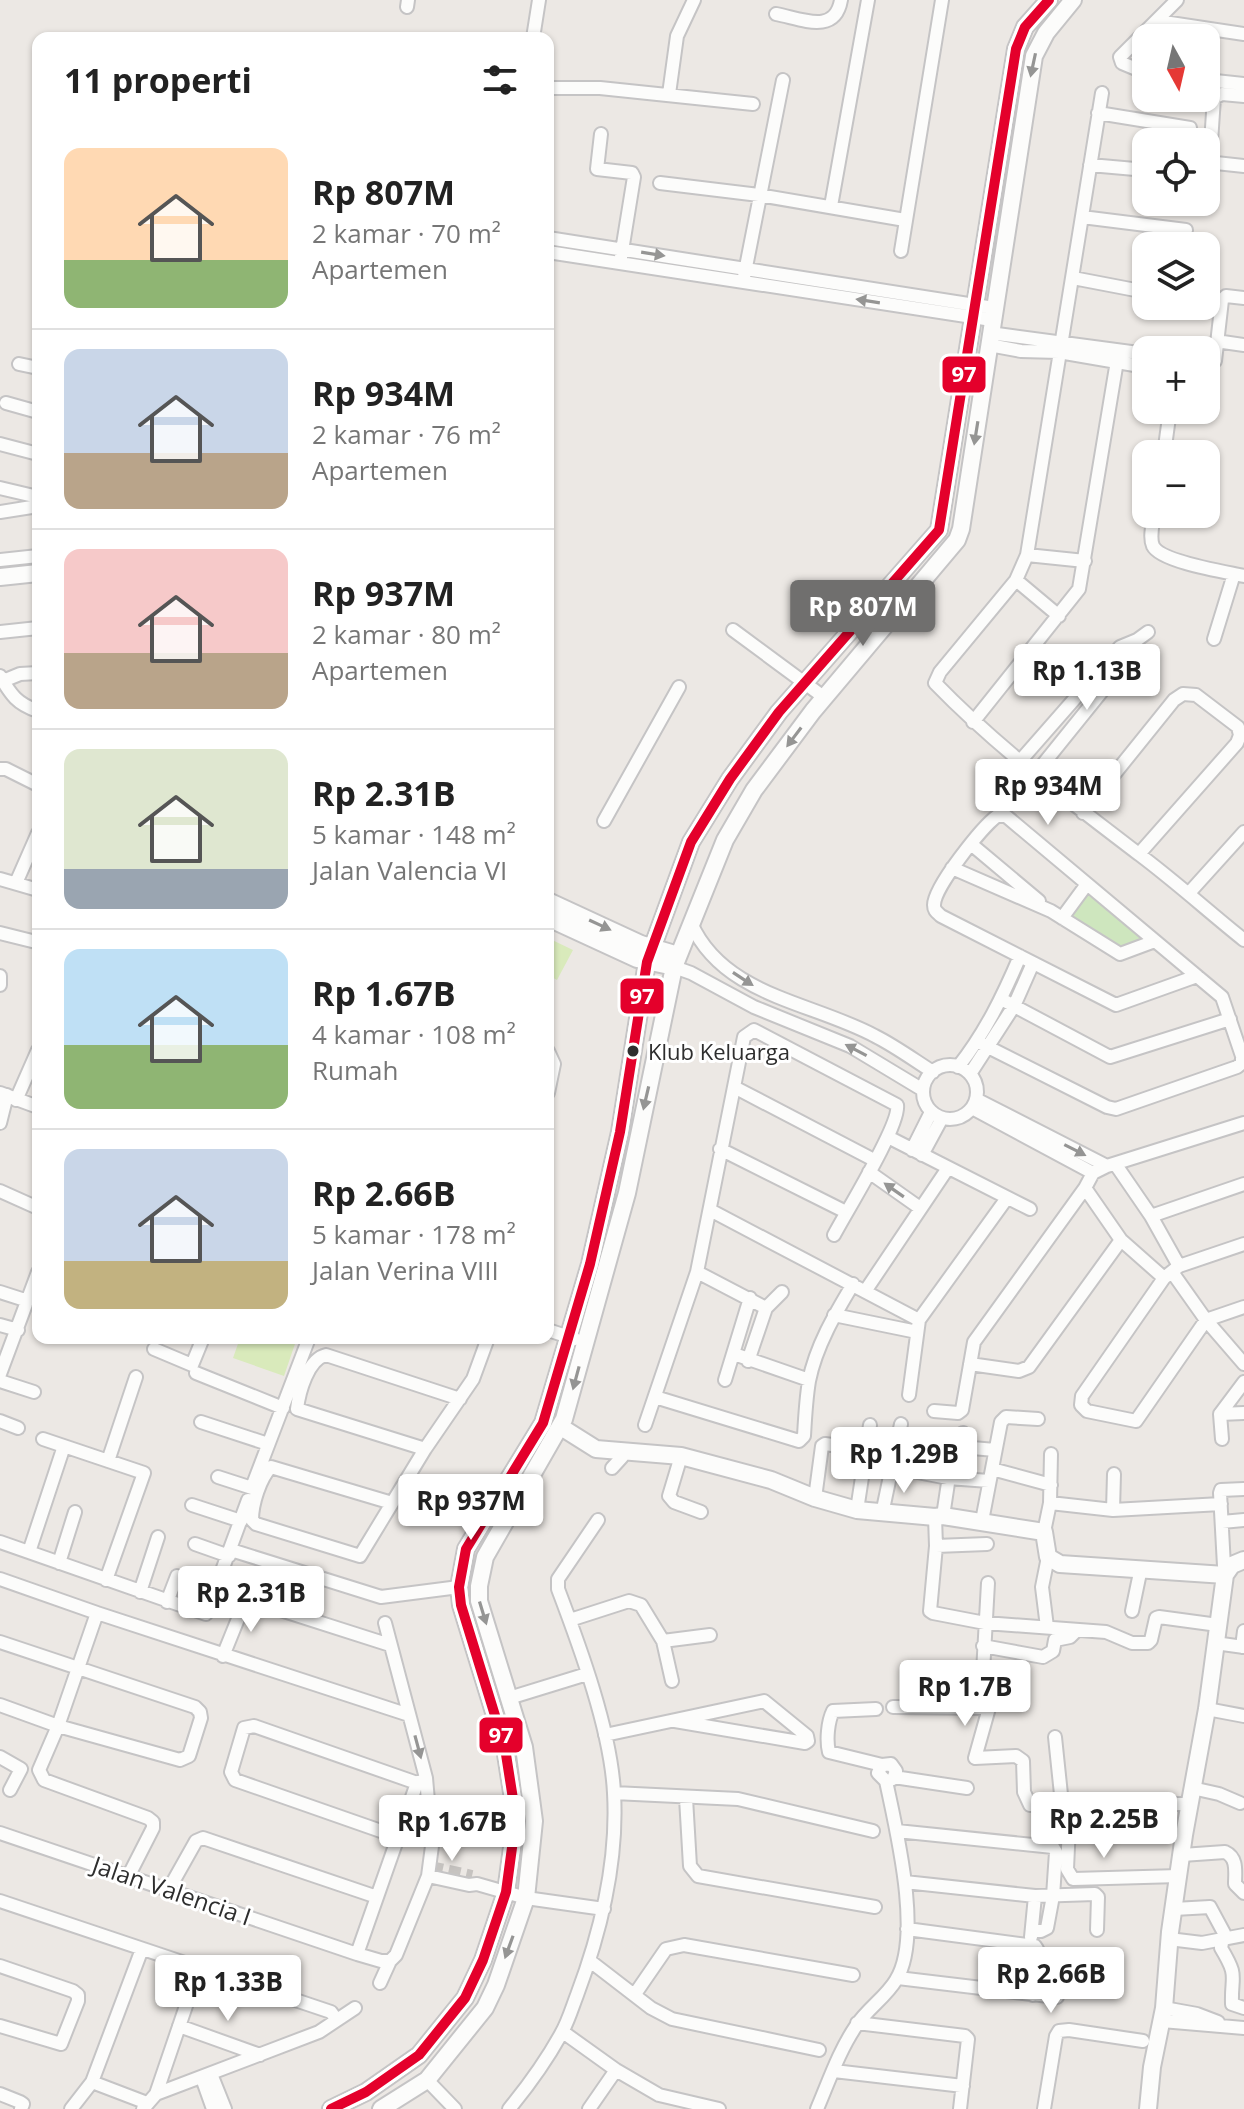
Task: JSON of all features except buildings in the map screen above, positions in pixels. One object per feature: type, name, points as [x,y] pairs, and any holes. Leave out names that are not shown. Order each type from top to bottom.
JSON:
[{"type":"main road","points":[[331,2109],[366,2092],[419,2055],[465,1998],[483,1960],[506,1892],[516,1818],[507,1762],[461,1605],[459,1587],[466,1549],[543,1423],[590,1264],[620,1132],[649,955],[691,842],[779,712],[939,530],[1016,49],[1025,27],[1049,0]]},
{"type":"main road","points":[[381,2109],[427,2080],[485,2008],[526,1898],[534,1821],[524,1747],[479,1601],[479,1586],[485,1557],[561,1427],[627,1193],[674,969],[736,817],[825,698],[957,540],[1034,56],[1046,33],[1073,0]]},
{"type":"main road","points":[[0,577],[32,574]]},
{"type":"main road","points":[[554,904],[674,969]]},
{"type":"main road","points":[[554,920],[649,955]]},
{"type":"main road","points":[[644,980],[650,973],[659,971],[668,976],[674,969]]},
{"type":"main road","points":[[561,1427],[596,1449],[681,1456],[771,1480],[815,1498],[857,1510],[982,1521],[1044,1532],[1048,1557],[1060,1564],[1226,1572]]},
{"type":"main road","points":[[1148,2109],[1152,2067],[1163,2015],[1169,1939],[1226,1572],[1232,1565],[1244,1560]]},
{"type":"main road","points":[[459,1587],[479,1586]]},
{"type":"street","points":[[534,32],[539,0]]},
{"type":"street","points":[[669,94],[677,36],[694,0]]},
{"type":"street","points":[[776,14],[823,22],[833,19],[839,11],[841,0]]},
{"type":"street","points":[[831,206],[868,0]]},
{"type":"street","points":[[901,251],[942,0]]},
{"type":"street","points":[[1156,24],[1177,0]]},
{"type":"street","points":[[1220,33],[1244,34]]},
{"type":"street","points":[[1132,46],[1120,59],[1132,67]]},
{"type":"street","points":[[744,276],[783,80]]},
{"type":"street","points":[[1220,81],[1244,84]]},
{"type":"street","points":[[554,88],[600,88],[753,104]]},
{"type":"street","points":[[1102,93],[1027,555],[1016,580],[940,672],[935,683],[973,722],[1083,813],[1241,931]]},
{"type":"street","points":[[1244,96],[1222,94],[1214,98],[1210,157],[1216,163],[1244,166]]},
{"type":"street","points":[[1098,113],[1190,128]]},
{"type":"street","points":[[601,134],[597,169],[632,173],[634,177],[620,263]]},
{"type":"street","points":[[1090,165],[1132,169]]},
{"type":"street","points":[[660,183],[759,195],[905,220]]},
{"type":"street","points":[[1082,217],[1186,230]]},
{"type":"street","points":[[554,239],[744,276]]},
{"type":"street","points":[[554,253],[744,276],[973,312],[991,326],[1132,364]]},
{"type":"street","points":[[1073,278],[1132,289]]},
{"type":"street","points":[[1217,336],[1226,296],[1244,298]]},
{"type":"street","points":[[1220,342],[1244,345]]},
{"type":"street","points":[[1060,347],[1132,353]]},
{"type":"street","points":[[973,722],[1079,589],[1117,361]]},
{"type":"street","points":[[19,364],[32,367]]},
{"type":"street","points":[[6,403],[32,410]]},
{"type":"street","points":[[0,444],[32,452]]},
{"type":"street","points":[[0,488],[32,496]]},
{"type":"street","points":[[0,512],[32,507]]},
{"type":"street","points":[[1153,528],[1152,545],[1169,558],[1239,575],[1214,639]]},
{"type":"street","points":[[1027,555],[1085,561]]},
{"type":"street","points":[[0,560],[32,557]]},
{"type":"street","points":[[1016,580],[1059,616]]},
{"type":"street","points":[[0,632],[32,629]]},
{"type":"street","points":[[733,630],[825,698]]},
{"type":"street","points":[[1021,760],[1120,647],[1142,636],[1132,654],[1036,773]]},
{"type":"street","points":[[32,673],[1,679],[12,699],[32,709]]},
{"type":"street","points":[[604,821],[679,687]]},
{"type":"street","points":[[1083,813],[1174,700],[1183,694],[1196,695],[1238,727],[1240,735],[1237,743],[1139,854]]},
{"type":"street","points":[[0,769],[32,782]]},
{"type":"street","points":[[983,1045],[1116,1109],[1242,1063],[1222,997],[1197,976],[1155,941],[1006,816],[997,816],[988,822],[952,868],[934,904],[935,911],[1116,1005],[1197,976]]},
{"type":"street","points":[[1189,893],[1244,832]]},
{"type":"street","points":[[971,844],[1056,915]]},
{"type":"street","points":[[16,883],[32,847]]},
{"type":"street","points":[[952,868],[1056,915],[1120,954],[1155,941]]},
{"type":"street","points":[[0,879],[32,888]]},
{"type":"street","points":[[1056,915],[1087,884]]},
{"type":"street","points":[[691,923],[713,958],[751,985],[875,1035],[933,1072]]},
{"type":"street","points":[[0,933],[32,941]]},
{"type":"street","points":[[983,1045],[1020,956]]},
{"type":"street","points":[[964,1070],[1014,1006],[1033,963]]},
{"type":"street","points":[[674,969],[691,973],[754,1007],[850,1046],[923,1090]]},
{"type":"street","points":[[1001,999],[1110,1057],[1230,1019]]},
{"type":"street","points":[[810,1030],[816,1011]]},
{"type":"street","points":[[645,1425],[697,1272],[744,1037],[754,1030],[897,1105],[898,1112],[888,1137],[834,1235]]},
{"type":"street","points":[[0,1123],[8,1096],[32,1059]]},
{"type":"street","points":[[945,1066],[964,1070],[976,1086],[974,1104],[958,1118],[936,1115],[925,1101],[923,1090],[933,1072],[945,1066]]},
{"type":"street","points":[[736,1088],[871,1166],[920,1208]]},
{"type":"street","points":[[8,1096],[32,1105]]},
{"type":"street","points":[[974,1104],[1111,1165],[1151,1216],[1172,1272],[1206,1320],[1244,1364]]},
{"type":"street","points":[[974,1104],[1093,1173]]},
{"type":"street","points":[[917,1152],[936,1115]]},
{"type":"street","points":[[934,1411],[958,1413],[962,1410],[974,1342],[1093,1173],[1244,1123]]},
{"type":"street","points":[[888,1137],[1030,1209]]},
{"type":"street","points":[[720,1149],[846,1212]]},
{"type":"street","points":[[866,1290],[948,1168]]},
{"type":"street","points":[[1151,1216],[1244,1184]]},
{"type":"street","points":[[1085,1188],[1121,1240],[1172,1272]]},
{"type":"street","points":[[0,1191],[32,1205]]},
{"type":"street","points":[[909,1395],[918,1326],[1007,1198]]},
{"type":"street","points":[[710,1210],[866,1290],[918,1326]]},
{"type":"street","points":[[970,1364],[1019,1371],[1029,1367],[1121,1240]]},
{"type":"street","points":[[1244,1244],[1172,1272],[1082,1396],[1083,1406],[1087,1411],[1136,1421],[1206,1320],[1244,1307]]},
{"type":"street","points":[[697,1272],[766,1308]]},
{"type":"street","points":[[655,1397],[796,1442],[801,1440],[804,1436],[809,1380],[834,1315],[853,1284]]},
{"type":"street","points":[[0,1374],[32,1290]]},
{"type":"street","points":[[0,1292],[28,1301]]},
{"type":"street","points":[[748,1361],[766,1308],[782,1292]]},
{"type":"street","points":[[725,1380],[750,1298]]},
{"type":"street","points":[[834,1315],[918,1326]]},
{"type":"street","points":[[0,1325],[18,1330]]},
{"type":"street","points":[[554,1332],[585,1342]]},
{"type":"street","points":[[154,1349],[192,1365],[201,1344]]},
{"type":"street","points":[[246,1521],[252,1488],[307,1344]]},
{"type":"street","points":[[192,1505],[360,1556],[425,1449],[473,1379],[483,1344]]},
{"type":"street","points":[[734,1354],[809,1380]]},
{"type":"street","points":[[425,1449],[297,1409],[307,1373],[317,1358],[326,1355],[460,1399]]},
{"type":"street","points":[[196,1373],[283,1408]]},
{"type":"street","points":[[108,1461],[136,1377]]},
{"type":"street","points":[[0,1381],[34,1392]]},
{"type":"street","points":[[1222,1439],[1220,1414],[1244,1382]]},
{"type":"street","points":[[1220,1414],[1244,1413]]},
{"type":"street","points":[[982,1521],[1001,1422],[1006,1417],[1038,1419]]},
{"type":"street","points":[[0,1421],[18,1428]]},
{"type":"street","points":[[201,1422],[268,1444]]},
{"type":"street","points":[[882,1514],[901,1424]]},
{"type":"street","points":[[857,1510],[870,1425]]},
{"type":"street","points":[[961,1447],[963,1433]]},
{"type":"street","points":[[43,1439],[144,1473],[106,1580]]},
{"type":"street","points":[[29,1552],[64,1446]]},
{"type":"street","points":[[815,1498],[822,1446],[846,1447]]},
{"type":"street","points":[[995,1450],[961,1447],[953,1450],[939,1517],[930,1611],[985,1623],[1106,1632],[1132,1643],[1148,1643],[1159,1617],[1218,1625]]},
{"type":"street","points":[[612,1468],[622,1457],[623,1451]]},
{"type":"street","points":[[1044,1532],[1050,1503],[1051,1454]]},
{"type":"street","points":[[681,1456],[669,1496],[674,1502],[701,1512]]},
{"type":"street","points":[[0,1542],[206,1614],[230,1553],[271,1467],[392,1503]]},
{"type":"street","points":[[892,1467],[948,1478],[990,1475],[1051,1485]]},
{"type":"street","points":[[1113,1510],[1114,1474]]},
{"type":"street","points":[[218,1477],[252,1488]]},
{"type":"street","points":[[1226,1572],[1221,1490],[1244,1489]]},
{"type":"street","points":[[1050,1503],[1113,1510],[1221,1504]]},
{"type":"street","points":[[59,1563],[75,1512]]},
{"type":"street","points":[[509,2109],[529,2085],[563,2032],[590,1961],[604,1909],[613,1854],[614,1793],[605,1735],[558,1589],[558,1579],[598,1520]]},
{"type":"street","points":[[1222,1522],[1244,1520]]},
{"type":"street","points":[[140,1592],[158,1537]]},
{"type":"street","points":[[195,1544],[381,1597],[459,1587]]},
{"type":"street","points":[[936,1546],[987,1544]]},
{"type":"street","points":[[1047,1627],[1042,1587],[1048,1557]]},
{"type":"street","points":[[1132,1611],[1141,1568]]},
{"type":"street","points":[[167,1602],[177,1576]]},
{"type":"street","points":[[0,1579],[223,1656],[409,1715]]},
{"type":"street","points":[[988,1583],[983,1672],[989,1708],[975,1758],[1016,1756],[1023,1761],[1024,1792],[1030,1805],[1219,1794],[1240,1803]]},
{"type":"street","points":[[223,1656],[246,1599],[390,1645]]},
{"type":"street","points":[[570,1620],[629,1601],[641,1605],[663,1641],[672,1681]]},
{"type":"street","points":[[97,1613],[58,1726],[39,1770],[44,1780],[153,1822],[153,1828],[129,1875]]},
{"type":"street","points":[[380,1983],[396,1955],[428,1876],[432,1846],[409,1715],[385,1623]]},
{"type":"street","points":[[983,1646],[1043,1657],[1053,1651],[1055,1640],[1070,1637],[1077,1630]]},
{"type":"street","points":[[1215,1643],[1243,1647],[1244,1631]]},
{"type":"street","points":[[663,1641],[710,1635]]},
{"type":"street","points":[[0,1642],[195,1707],[201,1718],[185,1760],[58,1726],[0,1705]]},
{"type":"street","points":[[509,1698],[587,1674]]},
{"type":"street","points":[[605,1735],[764,1701],[808,1739],[805,1743],[675,1721]]},
{"type":"street","points":[[893,1707],[989,1708]]},
{"type":"street","points":[[876,1709],[833,1711],[830,1717],[829,1752],[878,1763],[881,1778],[967,1788]]},
{"type":"street","points":[[1207,1709],[1244,1716]]},
{"type":"street","points":[[398,1837],[235,1780],[231,1772],[244,1728],[254,1726],[422,1781]]},
{"type":"street","points":[[1055,1737],[1066,1804],[1067,1869],[1073,1879],[1179,1876]]},
{"type":"street","points":[[0,1757],[21,1769],[10,1790]]},
{"type":"street","points":[[817,2109],[857,2023],[898,1978],[907,1929],[905,1882],[890,1779]]},
{"type":"street","points":[[357,1954],[398,1837],[422,1781]]},
{"type":"street","points":[[614,1793],[738,1799],[873,1831]]},
{"type":"street","points":[[686,1798],[690,1866],[698,1876],[875,1907]]},
{"type":"street","points":[[897,1831],[1052,1847],[1056,1852],[1047,1928],[1033,1941]]},
{"type":"street","name":"Jalan Valencia I","points":[[0,1833],[357,1954],[390,1961]]},
{"type":"street","points":[[169,1889],[196,1841],[203,1838],[377,1897]]},
{"type":"street","points":[[1182,1855],[1231,1854],[1234,1858],[1235,1884],[1244,1893]]},
{"type":"street","points":[[428,1876],[469,1885],[474,1880],[526,1898],[604,1909]]},
{"type":"street","points":[[905,1882],[1035,1896],[1097,1895],[1097,1930]]},
{"type":"street","points":[[1033,1995],[1035,1896]]},
{"type":"street","points":[[0,1901],[331,2012],[336,2019]]},
{"type":"street","points":[[1174,1909],[1210,1907],[1224,1933],[1221,1948],[1236,1980],[1232,2004],[1244,2008]]},
{"type":"street","points":[[907,1929],[1033,1941]]},
{"type":"street","points":[[1169,1939],[1202,1943],[1244,1935]]},
{"type":"street","points":[[635,1994],[666,1949],[684,1945],[853,1975]]},
{"type":"street","points":[[71,2109],[92,2082],[142,1949]]},
{"type":"street","points":[[590,1961],[651,2008],[672,2019],[819,2050]]},
{"type":"street","points":[[0,1966],[78,1995],[74,2014],[61,2044],[0,2026]]},
{"type":"street","points":[[898,1978],[1057,1997]]},
{"type":"street","points":[[149,2102],[187,2003]]},
{"type":"street","points":[[92,2082],[149,2102],[319,2032],[355,2008]]},
{"type":"street","points":[[1163,2015],[1244,2028]]},
{"type":"street","points":[[857,2023],[965,2036],[968,2039],[960,2109]]},
{"type":"street","points":[[179,2026],[260,2055]]},
{"type":"street","points":[[1044,2109],[1059,2031],[1143,2041]]},
{"type":"street","points":[[563,2032],[616,2070],[659,2095],[682,2106],[719,2109]]},
{"type":"street","points":[[589,2109],[616,2070]]},
{"type":"street","points":[[834,2071],[963,2086]]},
{"type":"street","points":[[207,2076],[213,2109]]},
{"type":"street","points":[[207,2076],[225,2109]]},
{"type":"street","points":[[427,2080],[455,2109]]},
{"type":"street","points":[[0,2094],[23,2104],[21,2109]]},
{"type":"green space","points":[[1086,888],[1144,936],[1144,940],[1120,949],[1067,918]]},
{"type":"green space","points":[[554,941],[573,950],[557,980],[554,978]]},
{"type":"green space","points":[[238,1344],[295,1344],[284,1376],[233,1358]]},
{"type":"tunnel","points":[[431,1867],[472,1876]]},
{"type":"transit line","name":"97","points":[[331,2109],[366,2092],[419,2055],[465,1998],[483,1960],[506,1892],[516,1818],[505,1748],[461,1605],[459,1587],[466,1549],[543,1423],[590,1264],[620,1132],[647,962],[691,842],[730,779],[779,712],[939,530],[1016,49],[1025,27],[1049,0]]},
{"type":"place","name":"Klub Keluarga","points":[[633,1051]]}]
